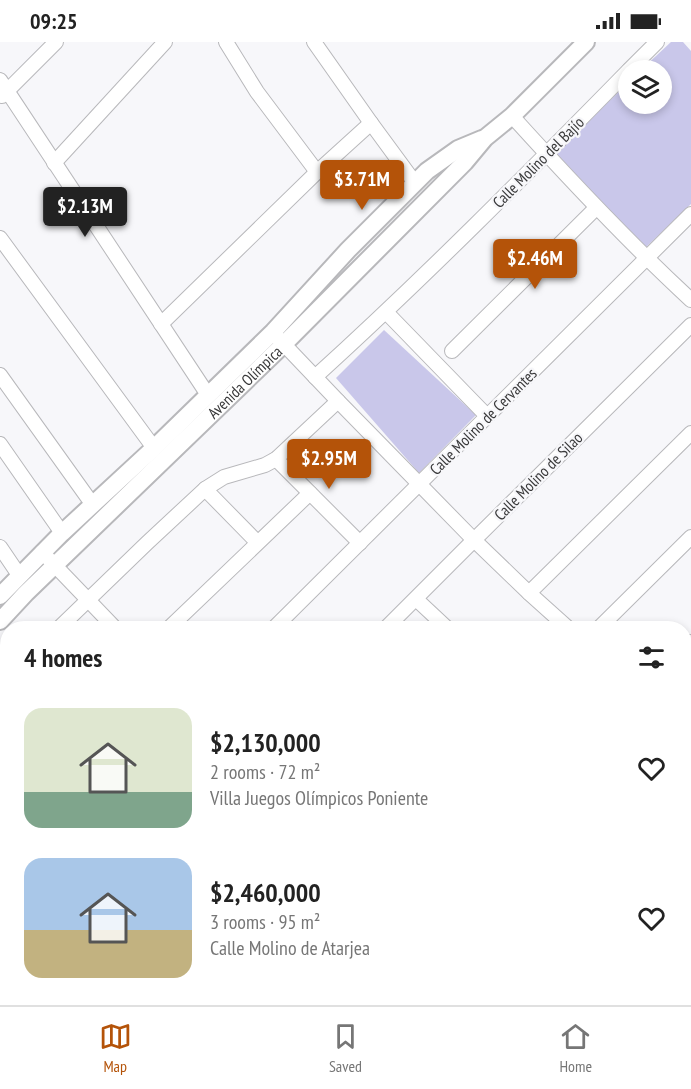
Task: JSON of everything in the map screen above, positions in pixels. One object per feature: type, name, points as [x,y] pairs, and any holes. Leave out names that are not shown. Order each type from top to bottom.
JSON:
[{"type":"street","points":[[56,42],[2,89],[54,163],[208,395]]},
{"type":"street","points":[[54,163],[165,42]]},
{"type":"street","points":[[226,42],[257,92],[317,172]]},
{"type":"street","points":[[314,42],[415,183]]},
{"type":"street","name":"Avenida Olímpica","points":[[0,621],[278,338],[465,162],[486,138],[512,116],[586,42]]},
{"type":"street","name":"Calle Molino del Bajío","points":[[640,60],[657,42]]},
{"type":"street","name":"Calle Molino del Bajío","points":[[315,376],[386,312],[618,82]]},
{"type":"street","points":[[512,116],[596,207],[691,300]]},
{"type":"street","points":[[160,324],[370,123]]},
{"type":"street","name":"Avenida Olímpica","points":[[0,596],[42,552],[208,395],[278,338],[348,250],[427,171],[458,149],[486,138]]},
{"type":"street","points":[[452,351],[596,207]]},
{"type":"street","name":"Calle Molino de Cervantes","points":[[281,621],[691,214]]},
{"type":"street","points":[[0,238],[154,448]]},
{"type":"street","points":[[386,312],[487,417]]},
{"type":"street","name":"Calle Molino de Silao","points":[[393,621],[691,325]]},
{"type":"street","points":[[278,338],[474,540],[560,621]]},
{"type":"street","points":[[0,375],[93,505]]},
{"type":"street","points":[[67,621],[205,489],[224,477],[265,465],[276,459],[338,401]]},
{"type":"street","points":[[529,593],[691,433]]},
{"type":"street","points":[[0,444],[62,533]]},
{"type":"street","points":[[276,459],[360,543]]},
{"type":"street","points":[[205,489],[257,543]]},
{"type":"street","points":[[176,621],[310,493]]},
{"type":"street","points":[[606,621],[691,537]]},
{"type":"street","points":[[0,547],[19,575]]},
{"type":"street","points":[[42,552],[108,621]]},
{"type":"street","points":[[416,599],[440,621]]},
{"type":"shaded area","points":[[671,42],[683,42],[691,51],[691,204],[643,250],[553,155],[618,93],[618,114],[672,114],[672,60],[652,60]]},
{"type":"shaded area","points":[[384,330],[476,415],[419,473],[336,378]]}]
